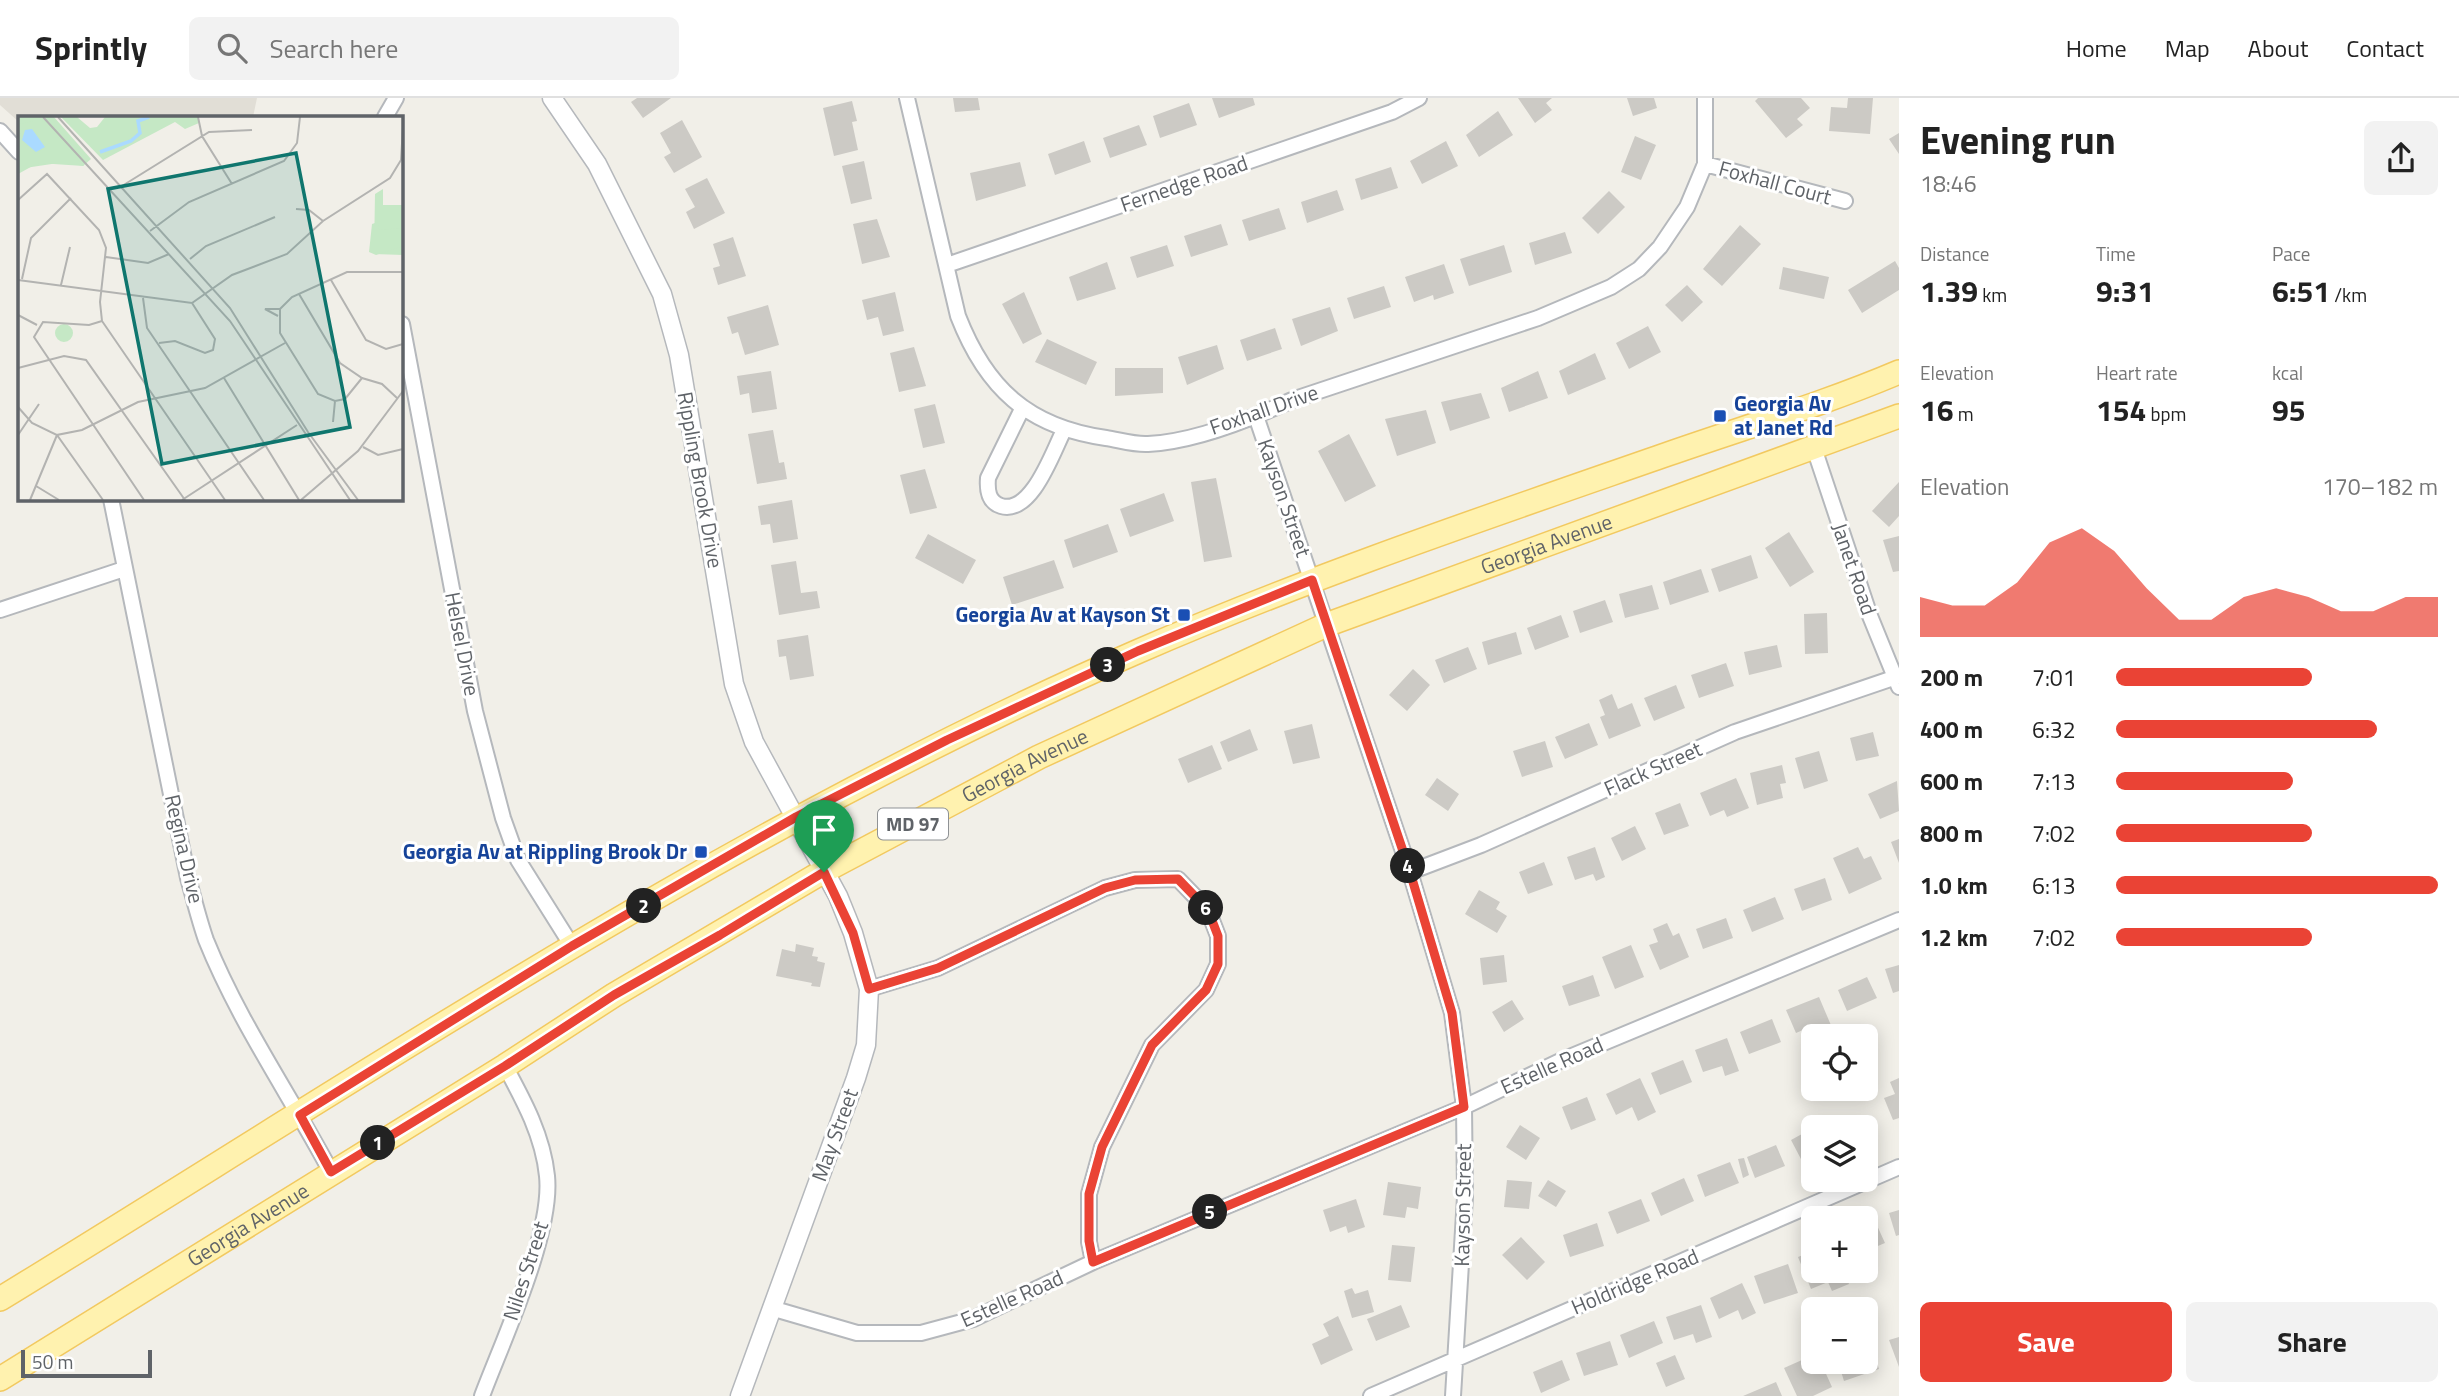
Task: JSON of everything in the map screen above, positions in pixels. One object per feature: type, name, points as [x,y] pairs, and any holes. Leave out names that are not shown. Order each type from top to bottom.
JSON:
[{"type":"main road","name":"MD 97","points":[[0,1299],[572,946],[796,817],[947,740],[1138,651],[1312,580],[1899,372]]},
{"type":"main road","name":"Georgia Avenue","points":[[0,1379],[505,1066],[614,995],[824,872],[1039,757],[1326,625],[1899,416]]},
{"type":"street","points":[[386,116],[396,98]]},
{"type":"street","name":"Rippling Brook Drive","points":[[552,98],[597,163],[662,294],[679,355],[734,684],[754,742],[824,872]]},
{"type":"street","name":"Foxhall Drive","points":[[907,98],[958,316],[970,347],[987,373],[1022,409],[1064,430],[1147,444],[1256,416],[1292,400],[1538,318],[1611,286],[1639,269],[1660,247],[1687,206],[1705,164],[1705,98]]},
{"type":"street","name":"Fernedge Road","points":[[947,265],[1392,112],[1419,98]]},
{"type":"street","points":[[0,131],[18,151]]},
{"type":"street","name":"Foxhall Court","points":[[1705,164],[1845,201]]},
{"type":"street","name":"Helsel Drive","points":[[402,324],[475,711],[503,818],[518,860],[572,946]]},
{"type":"street","points":[[1022,409],[988,478],[987,490],[993,502],[1001,506],[1018,504],[1033,492],[1064,430]]},
{"type":"street","name":"Kayson Street","points":[[1256,416],[1410,872],[1452,1013],[1464,1107],[1465,1197],[1453,1396]]},
{"type":"street","name":"Janet Road","points":[[1814,449],[1870,616],[1898,680]]},
{"type":"street","name":"Regina Drive","points":[[110,500],[188,878],[206,940],[266,1062],[300,1115],[331,1172]]},
{"type":"street","points":[[0,610],[124,569]]},
{"type":"street","name":"Flack Street","points":[[1410,872],[1480,845],[1735,732],[1898,680]]},
{"type":"street","name":"May Street","points":[[740,1396],[866,1045],[869,989],[853,933],[824,872]]},
{"type":"street","points":[[869,989],[938,968],[1105,888],[1135,880],[1178,879],[1208,910],[1218,936],[1218,964],[1206,990],[1152,1045],[1102,1147],[1089,1194],[1089,1241],[1093,1262]]},
{"type":"street","name":"Estelle Road","points":[[771,1308],[857,1334],[921,1334],[974,1319],[1093,1262],[1464,1107],[1560,1061],[1899,920]]},
{"type":"street","name":"Niles Street","points":[[482,1396],[544,1225],[547,1177],[536,1129],[533,1117],[505,1066]]},
{"type":"street","name":"Holdridge Road","points":[[1371,1396],[1899,1167]]},
{"type":"shaded area","points":[[0,98],[257,98],[253,116],[18,116],[18,121],[0,105]]},
{"type":"building","points":[[637,98],[671,98],[643,118],[631,102]]},
{"type":"building","points":[[953,98],[978,98],[980,110],[955,112]]},
{"type":"building","points":[[1212,98],[1253,98],[1255,105],[1219,118]]},
{"type":"building","points":[[1518,98],[1552,98],[1546,103],[1552,110],[1535,123]]},
{"type":"building","points":[[1627,98],[1654,98],[1657,108],[1633,116]]},
{"type":"building","points":[[1758,98],[1801,98],[1810,108],[1797,119],[1803,125],[1786,138],[1755,101]]},
{"type":"building","points":[[1848,98],[1873,98],[1870,134],[1829,131],[1831,107],[1847,108]]},
{"type":"building","points":[[852,101],[857,121],[852,122],[858,150],[834,156],[823,108]]},
{"type":"building","points":[[1189,103],[1197,125],[1160,138],[1153,116]]},
{"type":"building","points":[[1498,111],[1513,135],[1479,157],[1466,135]]},
{"type":"building","points":[[682,120],[702,157],[674,173],[664,157],[671,153],[660,133]]},
{"type":"building","points":[[1139,125],[1147,145],[1110,158],[1103,138]]},
{"type":"building","points":[[1899,133],[1899,154],[1889,139]]},
{"type":"building","points":[[1635,136],[1656,145],[1641,180],[1621,172]]},
{"type":"building","points":[[1084,141],[1091,162],[1055,175],[1048,154]]},
{"type":"building","points":[[1446,141],[1458,166],[1422,184],[1410,161]]},
{"type":"building","points":[[864,161],[872,199],[851,204],[842,166]]},
{"type":"building","points":[[1020,162],[1026,186],[976,201],[970,173]]},
{"type":"building","points":[[1391,167],[1398,188],[1361,200],[1355,179]]},
{"type":"building","points":[[707,178],[725,213],[694,229],[686,212],[695,207],[685,189]]},
{"type":"building","points":[[1337,190],[1344,210],[1307,223],[1301,202]]},
{"type":"building","points":[[1609,191],[1625,207],[1598,234],[1582,218]]},
{"type":"building","points":[[1279,208],[1286,229],[1249,241],[1242,220]]},
{"type":"building","points":[[877,219],[890,257],[862,264],[853,224]]},
{"type":"building","points":[[1221,224],[1228,245],[1191,257],[1184,236]]},
{"type":"building","points":[[1740,225],[1761,244],[1722,286],[1703,269]]},
{"type":"building","points":[[1565,232],[1572,253],[1535,265],[1529,243]]},
{"type":"building","points":[[733,237],[746,276],[718,285],[713,268],[720,266],[713,244]]},
{"type":"building","points":[[1167,245],[1174,266],[1137,278],[1130,257]]},
{"type":"building","points":[[1504,245],[1512,272],[1469,286],[1460,259]]},
{"type":"building","points":[[1895,261],[1899,268],[1899,290],[1862,313],[1848,290]]},
{"type":"building","points":[[1107,262],[1116,289],[1077,301],[1069,277]]},
{"type":"building","points":[[1444,264],[1454,293],[1434,300],[1433,295],[1414,302],[1405,277]]},
{"type":"building","points":[[1783,267],[1829,277],[1824,299],[1779,289]]},
{"type":"building","points":[[1687,285],[1703,302],[1682,322],[1665,305]]},
{"type":"building","points":[[1384,286],[1391,307],[1354,319],[1347,298]]},
{"type":"building","points":[[895,292],[904,331],[883,336],[878,317],[867,320],[862,300]]},
{"type":"building","points":[[1024,292],[1042,334],[1023,344],[1002,304]]},
{"type":"building","points":[[768,305],[779,345],[745,355],[738,332],[732,334],[727,317]]},
{"type":"building","points":[[1330,307],[1338,331],[1301,346],[1292,319]]},
{"type":"building","points":[[1648,326],[1661,352],[1629,369],[1616,343]]},
{"type":"building","points":[[1275,328],[1282,349],[1247,361],[1240,340]]},
{"type":"building","points":[[1047,339],[1097,362],[1086,385],[1035,362]]},
{"type":"building","points":[[1217,345],[1224,369],[1187,385],[1178,357]]},
{"type":"building","points":[[914,347],[926,386],[899,392],[890,353]]},
{"type":"building","points":[[1595,353],[1606,379],[1568,395],[1559,371]]},
{"type":"building","points":[[1115,368],[1163,368],[1163,393],[1115,396]]},
{"type":"building","points":[[771,371],[777,409],[752,413],[749,393],[740,395],[737,376]]},
{"type":"building","points":[[1538,371],[1548,398],[1509,412],[1501,388]]},
{"type":"building","points":[[1481,393],[1490,418],[1450,431],[1441,402]]},
{"type":"building","points":[[935,404],[945,443],[923,448],[914,409]]},
{"type":"building","points":[[1426,410],[1436,443],[1397,456],[1385,419]]},
{"type":"building","points":[[773,430],[779,463],[784,462],[787,479],[757,484],[748,434]]},
{"type":"building","points":[[1349,434],[1376,486],[1345,502],[1318,451]]},
{"type":"building","points":[[925,469],[937,508],[910,514],[900,475]]},
{"type":"building","points":[[1216,478],[1232,557],[1204,562],[1191,482]]},
{"type":"building","points":[[1899,482],[1899,516],[1889,527],[1872,511]]},
{"type":"building","points":[[1164,493],[1174,521],[1130,537],[1120,509]]},
{"type":"building","points":[[792,500],[798,539],[773,543],[770,524],[761,525],[758,506]]},
{"type":"building","points":[[1108,524],[1118,552],[1073,568],[1064,540]]},
{"type":"building","points":[[1789,532],[1814,572],[1790,587],[1765,548]]},
{"type":"building","points":[[928,534],[976,560],[963,584],[915,558]]},
{"type":"building","points":[[1899,536],[1899,571],[1893,572],[1883,540]]},
{"type":"building","points":[[1751,555],[1758,578],[1719,592],[1711,569]]},
{"type":"building","points":[[1054,560],[1064,588],[1012,605],[1003,577]]},
{"type":"building","points":[[796,561],[801,593],[817,591],[820,608],[779,615],[771,565]]},
{"type":"building","points":[[1701,569],[1709,592],[1670,605],[1663,582]]},
{"type":"building","points":[[1652,585],[1659,609],[1625,618],[1619,594]]},
{"type":"building","points":[[1605,600],[1613,622],[1580,633],[1573,611]]},
{"type":"building","points":[[1827,613],[1828,653],[1805,654],[1804,614]]},
{"type":"building","points":[[1561,615],[1569,637],[1535,650],[1527,628]]},
{"type":"building","points":[[1516,632],[1522,654],[1488,665],[1482,642]]},
{"type":"building","points":[[808,635],[814,676],[790,680],[786,656],[779,657],[777,640]]},
{"type":"building","points":[[1777,645],[1782,667],[1749,675],[1744,652]]},
{"type":"building","points":[[1468,647],[1477,669],[1444,683],[1435,660]]},
{"type":"building","points":[[1726,663],[1734,686],[1699,698],[1691,675]]},
{"type":"building","points":[[1413,669],[1430,685],[1407,711],[1389,695]]},
{"type":"building","points":[[1676,685],[1685,708],[1654,721],[1644,698]]},
{"type":"building","points":[[1612,694],[1618,709],[1632,703],[1641,726],[1609,739],[1600,717],[1605,715],[1599,700]]},
{"type":"building","points":[[1589,723],[1598,745],[1565,759],[1555,737]]},
{"type":"building","points":[[1312,724],[1320,758],[1293,764],[1284,731]]},
{"type":"building","points":[[1250,729],[1258,750],[1228,762],[1220,742]]},
{"type":"building","points":[[1873,732],[1879,756],[1856,761],[1850,738]]},
{"type":"building","points":[[1545,741],[1553,767],[1522,777],[1513,751]]},
{"type":"building","points":[[1212,745],[1222,769],[1188,783],[1178,759]]},
{"type":"building","points":[[1819,751],[1828,781],[1804,789],[1795,758]]},
{"type":"building","points":[[1782,765],[1786,783],[1780,784],[1783,798],[1757,805],[1750,773]]},
{"type":"building","points":[[1437,778],[1459,794],[1448,811],[1425,795]]},
{"type":"building","points":[[1736,778],[1749,808],[1727,817],[1724,810],[1710,816],[1700,793]]},
{"type":"building","points":[[1897,781],[1899,811],[1880,819],[1868,794]]},
{"type":"building","points":[[1680,803],[1689,826],[1664,835],[1655,813]]},
{"type":"building","points":[[1635,826],[1646,849],[1622,861],[1611,838]]},
{"type":"building","points":[[1899,839],[1899,863],[1891,842]]},
{"type":"building","points":[[1595,847],[1605,877],[1596,881],[1593,874],[1575,880],[1567,857]]},
{"type":"building","points":[[1858,847],[1864,859],[1871,856],[1882,879],[1849,894],[1833,858]]},
{"type":"building","points":[[1544,862],[1553,885],[1528,894],[1519,872]]},
{"type":"building","points":[[1825,878],[1832,900],[1802,911],[1794,889]]},
{"type":"building","points":[[1479,890],[1500,902],[1496,909],[1507,916],[1497,933],[1465,914]]},
{"type":"building","points":[[1775,897],[1784,919],[1752,932],[1743,910]]},
{"type":"building","points":[[1726,918],[1733,938],[1703,949],[1696,929]]},
{"type":"building","points":[[1667,923],[1673,936],[1679,933],[1689,957],[1660,970],[1649,945],[1658,942],[1653,929]]},
{"type":"building","points":[[796,944],[814,948],[812,956],[825,963],[820,987],[776,976],[782,949],[795,952]]},
{"type":"building","points":[[1631,945],[1644,977],[1615,989],[1602,957]]},
{"type":"building","points":[[1504,955],[1507,982],[1483,985],[1480,958]]},
{"type":"building","points":[[1899,965],[1899,991],[1893,993],[1885,969]]},
{"type":"building","points":[[1593,975],[1600,996],[1569,1006],[1562,986]]},
{"type":"building","points":[[1867,977],[1877,998],[1847,1011],[1838,990]]},
{"type":"building","points":[[1819,997],[1830,1024],[1801,1024],[1801,1031],[1796,1033],[1786,1010]]},
{"type":"building","points":[[1512,1000],[1524,1019],[1504,1032],[1492,1012]]},
{"type":"building","points":[[1772,1019],[1781,1042],[1749,1054],[1740,1032]]},
{"type":"building","points":[[1727,1038],[1739,1071],[1725,1076],[1722,1066],[1703,1072],[1695,1050]]},
{"type":"building","points":[[1683,1060],[1692,1082],[1660,1095],[1651,1073]]},
{"type":"building","points":[[1640,1078],[1656,1112],[1638,1121],[1632,1107],[1616,1115],[1606,1094]]},
{"type":"building","points":[[1899,1078],[1899,1118],[1893,1120],[1884,1098],[1895,1094],[1890,1082]]},
{"type":"building","points":[[1587,1097],[1596,1120],[1571,1130],[1562,1107]]},
{"type":"building","points":[[1520,1125],[1540,1138],[1526,1160],[1506,1147]]},
{"type":"building","points":[[1801,1135],[1801,1159],[1791,1140]]},
{"type":"building","points":[[1776,1145],[1785,1166],[1755,1178],[1747,1157]]},
{"type":"building","points":[[1744,1158],[1749,1175],[1743,1178],[1738,1159]]},
{"type":"building","points":[[1730,1162],[1739,1183],[1705,1197],[1697,1175]]},
{"type":"building","points":[[1684,1178],[1694,1201],[1661,1216],[1651,1193]]},
{"type":"building","points":[[1507,1180],[1532,1182],[1529,1209],[1504,1207]]},
{"type":"building","points":[[1548,1180],[1566,1191],[1556,1207],[1538,1196]]},
{"type":"building","points":[[1388,1182],[1421,1187],[1418,1209],[1407,1207],[1405,1218],[1383,1215]]},
{"type":"building","points":[[1356,1199],[1365,1227],[1348,1233],[1346,1226],[1330,1232],[1323,1210]]},
{"type":"building","points":[[1641,1199],[1650,1221],[1617,1234],[1608,1212]]},
{"type":"building","points":[[1899,1210],[1899,1235],[1896,1236],[1889,1213]]},
{"type":"building","points":[[1597,1223],[1604,1246],[1570,1257],[1563,1235]]},
{"type":"building","points":[[1878,1228],[1885,1243],[1878,1246]]},
{"type":"building","points":[[1521,1237],[1545,1262],[1527,1280],[1502,1255]]},
{"type":"building","points":[[1392,1245],[1415,1247],[1411,1282],[1388,1280]]},
{"type":"building","points":[[1788,1264],[1798,1293],[1764,1304],[1754,1276]]},
{"type":"building","points":[[1742,1283],[1756,1313],[1742,1320],[1738,1310],[1719,1319],[1710,1298]]},
{"type":"building","points":[[1809,1283],[1826,1283],[1811,1289]]},
{"type":"building","points":[[1828,1283],[1849,1283],[1849,1284],[1832,1291]]},
{"type":"building","points":[[1352,1288],[1355,1294],[1368,1290],[1374,1312],[1352,1318],[1344,1291]]},
{"type":"building","points":[[1401,1305],[1410,1327],[1376,1341],[1367,1319]]},
{"type":"building","points":[[1701,1305],[1712,1337],[1696,1343],[1693,1334],[1674,1340],[1666,1317]]},
{"type":"building","points":[[1338,1316],[1353,1350],[1321,1365],[1312,1344],[1329,1336],[1323,1324]]},
{"type":"building","points":[[1654,1321],[1663,1343],[1629,1358],[1620,1335]]},
{"type":"building","points":[[1899,1337],[1899,1367],[1889,1340]]},
{"type":"building","points":[[1610,1341],[1618,1365],[1584,1376],[1576,1353]]},
{"type":"building","points":[[1675,1355],[1685,1379],[1666,1387],[1656,1363]]},
{"type":"building","points":[[1562,1360],[1570,1380],[1541,1393],[1533,1372]]},
{"type":"building","points":[[1801,1360],[1801,1374],[1826,1374],[1832,1387],[1813,1396],[1797,1396],[1784,1368]]},
{"type":"building","points":[[1842,1374],[1864,1374],[1844,1381]]},
{"type":"building","points":[[1776,1382],[1782,1396],[1743,1396]]},
{"type":"place","name":"Georgia Av at Janet Rd","points":[[1720,416]]},
{"type":"place","name":"Georgia Av at Kayson St","points":[[1184,615]]},
{"type":"place","name":"Georgia Av at Rippling Brook Dr","points":[[701,852]]},
{"type":"route","points":[[1312,580],[1410,872],[1452,1013],[1464,1107],[1093,1262],[1089,1241],[1089,1194],[1102,1147],[1152,1045],[1206,990],[1218,964],[1218,936],[1208,910],[1178,879],[1135,880],[1105,888],[938,968],[869,989],[853,933],[838,895],[824,872],[614,995],[505,1066],[331,1172],[300,1115],[572,946],[796,817],[947,740],[1138,651],[1312,580]]}]
